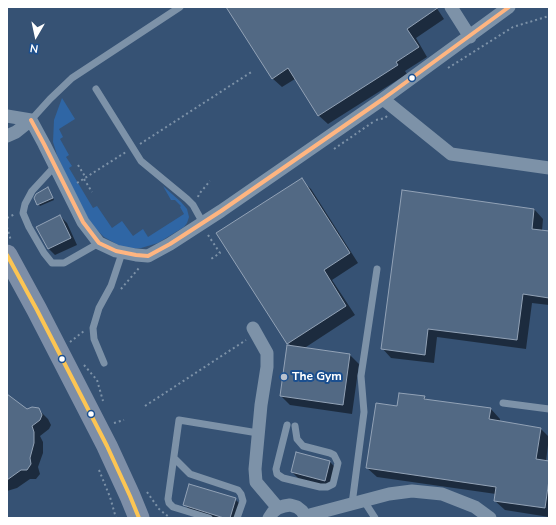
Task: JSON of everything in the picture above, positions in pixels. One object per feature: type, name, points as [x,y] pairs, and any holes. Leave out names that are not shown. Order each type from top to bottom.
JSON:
[{"type":"main road","points":[[7,255],[97,427],[139,518]]},
{"type":"main road","points":[[130,496],[153,518]]},
{"type":"street","points":[[451,7],[470,37]]},
{"type":"street","points":[[31,120],[82,222],[99,243],[116,252],[148,256],[203,223],[384,99],[509,7]]},
{"type":"street","points":[[384,99],[451,154],[549,168]]},
{"type":"street","points":[[7,116],[31,120]]},
{"type":"street","points":[[7,136],[16,132],[31,120]]},
{"type":"street","points":[[255,331],[267,353],[267,368],[258,433],[255,469],[256,482],[273,513],[284,506],[290,505],[297,507],[306,517],[389,494],[412,492],[442,494],[475,507],[490,518]]},
{"type":"lane","points":[[31,120],[72,78],[180,7]]},
{"type":"lane","points":[[96,89],[142,161],[193,205],[203,223]]},
{"type":"lane","points":[[55,166],[32,191],[25,204],[23,213],[33,234],[44,253],[52,262],[64,263],[99,243]]},
{"type":"lane","points":[[104,363],[94,339],[93,328],[99,308],[111,286],[122,253]]},
{"type":"lane","points":[[375,518],[358,503],[364,412],[361,376],[377,269]]},
{"type":"lane","points":[[503,404],[549,409]]},
{"type":"lane","points":[[209,518],[171,506],[168,499],[179,420],[258,433]]},
{"type":"lane","points":[[287,425],[276,469],[277,474],[283,478],[320,487],[327,487],[333,484],[338,463],[334,455],[303,446],[297,439],[295,426]]},
{"type":"lane","points":[[174,458],[190,474],[238,490],[243,501],[237,518]]},
{"type":"path","points":[[442,72],[513,27],[549,16]]},
{"type":"path","points":[[140,144],[253,71]]},
{"type":"path","points":[[67,190],[129,150]]},
{"type":"path","points":[[78,165],[92,192]]},
{"type":"path","points":[[198,196],[210,181]]},
{"type":"path","points":[[7,218],[15,214]]},
{"type":"path","points":[[210,237],[220,253],[211,259]]},
{"type":"path","points":[[145,406],[255,331]]},
{"type":"path","points":[[108,424],[124,420]]},
{"type":"shaded area","points":[[62,98],[75,119],[59,129],[63,137],[60,139],[69,155],[66,157],[72,166],[69,168],[93,208],[97,206],[112,228],[122,221],[133,236],[143,229],[148,237],[184,214],[180,207],[181,206],[175,200],[171,200],[163,186],[187,209],[189,217],[184,227],[158,243],[132,249],[120,246],[104,237],[91,224],[70,184],[53,142],[54,120]]},
{"type":"building","points":[[226,7],[439,7],[407,29],[419,47],[396,62],[398,65],[318,116],[288,68],[272,79]]},
{"type":"building","points":[[302,178],[350,253],[324,270],[346,306],[287,344],[216,233]]},
{"type":"building","points":[[48,187],[53,198],[37,205],[34,198],[36,194]]},
{"type":"building","points":[[402,190],[534,209],[532,229],[549,231],[549,298],[523,294],[517,340],[428,329],[425,355],[381,349]]},
{"type":"building","points":[[60,215],[71,238],[48,249],[36,227]]},
{"type":"building","points":[[287,345],[350,354],[343,405],[280,396]]},
{"type":"building","points":[[399,393],[425,396],[424,399],[491,408],[489,419],[541,428],[536,459],[549,461],[549,480],[545,508],[494,501],[496,487],[366,468],[376,403],[397,406]]},
{"type":"building","points":[[7,394],[27,409],[32,407],[39,408],[42,415],[40,420],[32,426],[34,432],[34,443],[30,458],[31,464],[27,470],[21,470],[7,480]]},
{"type":"building","points":[[296,452],[330,461],[325,481],[291,472]]},
{"type":"building","points":[[189,484],[236,498],[230,518],[224,518],[183,505]]},
{"type":"transit line","points":[[31,120],[83,222],[99,243],[116,251],[148,256],[170,244],[221,211],[383,99],[509,7]]},
{"type":"transit line","points":[[7,255],[107,446],[139,518]]},
{"type":"place","name":"The Gym","points":[[284,377]]}]
